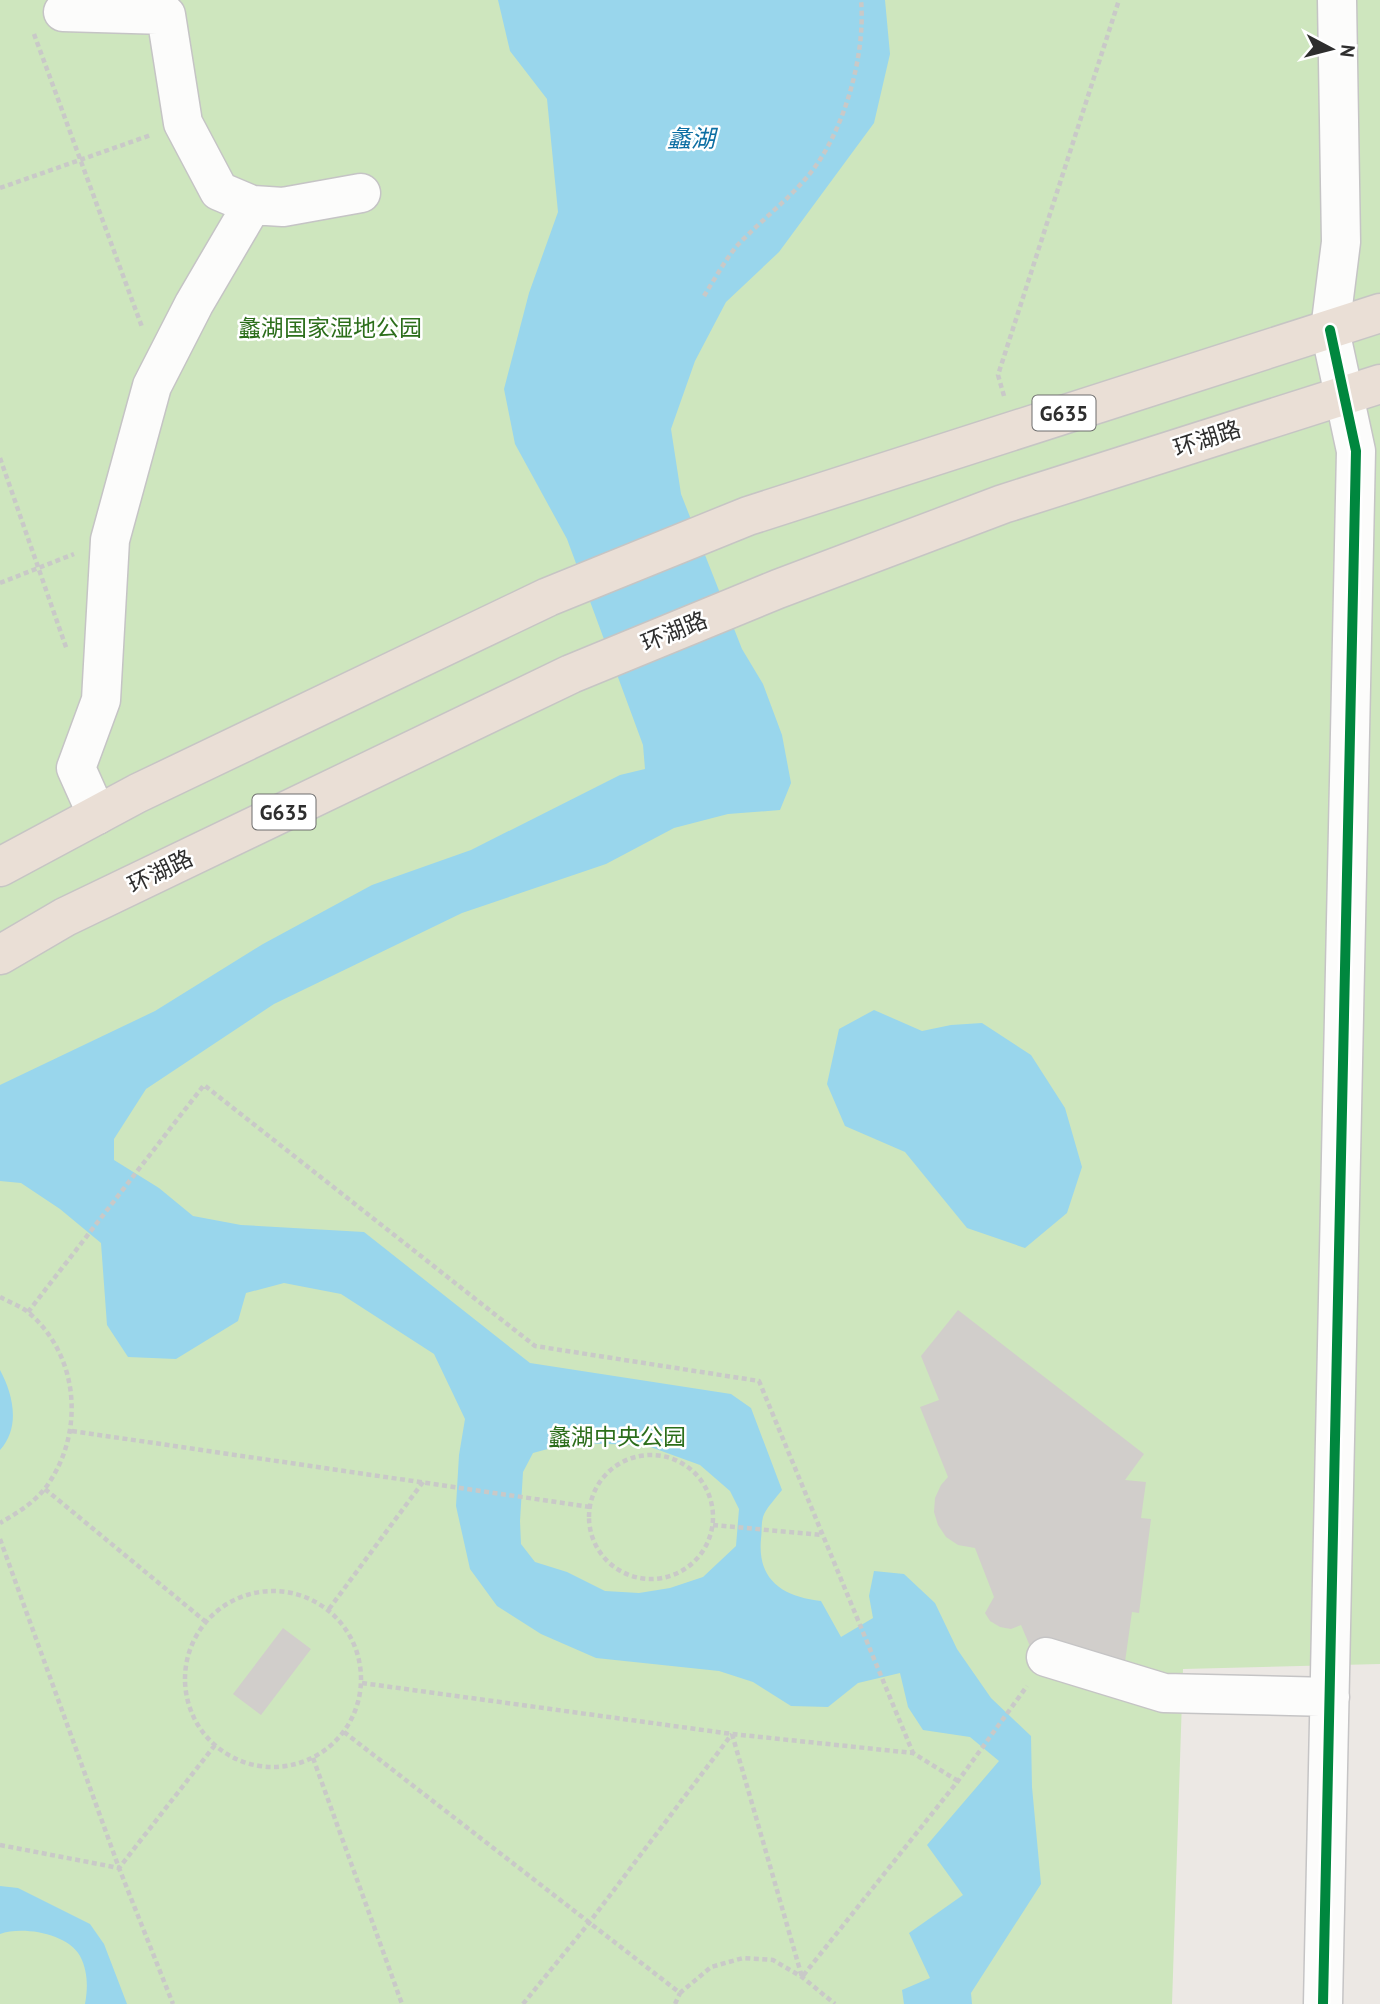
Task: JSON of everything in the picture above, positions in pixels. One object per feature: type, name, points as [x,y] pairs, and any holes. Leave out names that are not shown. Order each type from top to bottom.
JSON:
[{"type":"highway","name":"G635","points":[[0,867],[138,793],[548,597],[748,516],[1380,313]]},
{"type":"highway","name":"环湖路","points":[[0,955],[65,917],[570,674],[778,589],[1003,504],[1380,384]]},
{"type":"street","points":[[1323,2004],[1356,451],[1329,330],[1341,242],[1337,0]]},
{"type":"street","points":[[63,12],[166,15],[183,123],[219,191],[252,205],[283,207],[360,193]]},
{"type":"street","points":[[97,815],[76,768],[101,700],[110,541],[152,386],[194,304],[252,205]]},
{"type":"street","points":[[1046,1657],[1164,1693],[1330,1697]]},
{"type":"path","points":[[704,296],[735,249],[809,175],[832,139],[847,101],[860,49],[861,0]]},
{"type":"path","points":[[1014,429],[998,375],[1119,0]]},
{"type":"path","points":[[63,12],[26,13],[159,373]]},
{"type":"path","points":[[0,188],[183,123]]},
{"type":"path","points":[[0,458],[70,659]]},
{"type":"path","points":[[0,583],[110,541]]},
{"type":"path","points":[[28,1312],[204,1085],[535,1346],[759,1381],[913,1753]]},
{"type":"path","points":[[0,1297],[28,1312],[57,1346],[71,1387],[72,1431],[62,1461],[45,1489],[22,1511],[0,1523]]},
{"type":"path","points":[[72,1431],[590,1507]]},
{"type":"path","points":[[649,1455],[671,1458],[690,1468],[704,1483],[712,1503],[713,1524],[708,1544],[696,1560],[681,1572],[663,1579],[642,1579],[624,1573],[607,1562],[596,1546],[590,1527],[590,1507],[597,1487],[611,1471],[629,1460],[649,1455]]},
{"type":"path","points":[[329,1609],[423,1482]]},
{"type":"path","points":[[45,1489],[206,1622]]},
{"type":"path","points":[[713,1524],[822,1535]]},
{"type":"path","points":[[0,1539],[119,1868],[173,2004]]},
{"type":"path","points":[[265,1590],[299,1593],[329,1609],[354,1643],[362,1683],[356,1709],[344,1732],[330,1747],[313,1758],[288,1766],[262,1767],[237,1759],[215,1745],[198,1724],[187,1699],[186,1672],[192,1645],[206,1622],[232,1600],[265,1590]]},
{"type":"path","points":[[362,1683],[732,1734],[913,1753],[958,1781]]},
{"type":"path","points":[[802,1977],[958,1781],[1018,1698]]},
{"type":"path","points":[[344,1732],[680,1993]]},
{"type":"path","points":[[523,2004],[589,1923],[732,1734]]},
{"type":"path","points":[[732,1734],[802,1977]]},
{"type":"path","points":[[119,1868],[215,1745]]},
{"type":"path","points":[[313,1758],[402,2004]]},
{"type":"path","points":[[0,1845],[119,1868]]},
{"type":"path","points":[[675,2004],[680,1993],[711,1967],[743,1958],[773,1960],[802,1977],[835,2004]]},
{"type":"green space","points":[[0,0],[1380,0],[1380,1664],[1183,1669],[1172,2004],[0,2004]]},
{"type":"water","name":"蠡湖","points":[[498,0],[885,0],[890,54],[874,123],[779,252],[726,302],[695,361],[671,429],[681,494],[742,649],[763,684],[782,735],[791,783],[780,810],[728,814],[674,828],[606,864],[462,913],[274,1004],[146,1089],[114,1139],[114,1160],[159,1188],[193,1216],[241,1225],[364,1232],[530,1363],[731,1394],[751,1408],[782,1490],[763,1517],[761,1553],[768,1576],[784,1590],[821,1601],[841,1637],[873,1618],[869,1596],[874,1571],[904,1574],[935,1603],[957,1649],[991,1698],[1031,1736],[1032,1787],[1041,1884],[971,1993],[972,2004],[904,2004],[902,1990],[930,1978],[909,1933],[963,1895],[927,1845],[999,1761],[970,1737],[923,1730],[908,1707],[900,1673],[858,1683],[828,1707],[791,1706],[753,1682],[719,1671],[596,1658],[541,1634],[497,1606],[470,1569],[456,1506],[459,1455],[465,1419],[434,1354],[341,1294],[284,1283],[246,1293],[238,1321],[176,1359],[128,1357],[107,1325],[101,1243],[60,1209],[21,1183],[0,1181],[0,1085],[155,1011],[263,944],[372,885],[471,850],[620,775],[645,769],[643,745],[567,539],[515,444],[504,389],[529,293],[558,212],[547,99],[510,51]],"holes":[[[570,1443],[645,1445],[700,1465],[730,1491],[739,1509],[736,1546],[703,1577],[670,1588],[639,1593],[605,1591],[567,1572],[535,1562],[521,1544],[520,1521],[523,1472],[533,1453]]]},
{"type":"water","points":[[874,1010],[922,1031],[951,1025],[982,1023],[1031,1055],[1065,1108],[1082,1167],[1067,1213],[1025,1248],[967,1228],[905,1152],[845,1126],[827,1084],[839,1029]]},
{"type":"water","points":[[0,1370],[11,1400],[13,1421],[7,1441],[0,1450]]},
{"type":"water","points":[[0,1886],[18,1888],[90,1924],[104,1944],[127,2004],[85,2004],[85,1968],[74,1948],[65,1942],[32,1931],[0,1934]]},
{"type":"building","points":[[958,1310],[1144,1454],[1125,1480],[1146,1482],[1141,1518],[1151,1519],[1139,1613],[1132,1612],[1125,1662],[1035,1650],[1029,1644],[1021,1625],[1011,1629],[990,1621],[985,1613],[994,1597],[975,1548],[958,1545],[946,1537],[938,1525],[934,1512],[935,1498],[948,1477],[920,1407],[939,1400],[921,1356]]},
{"type":"building","points":[[283,1628],[311,1649],[261,1715],[233,1694]]},
{"type":"cycle path","points":[[1323,2004],[1356,451],[1330,330]]},
{"type":"park label","name":"蠡湖国家湿地公园","points":[[330,327]]},
{"type":"park label","name":"蠡湖中央公园","points":[[617,1436]]}]
